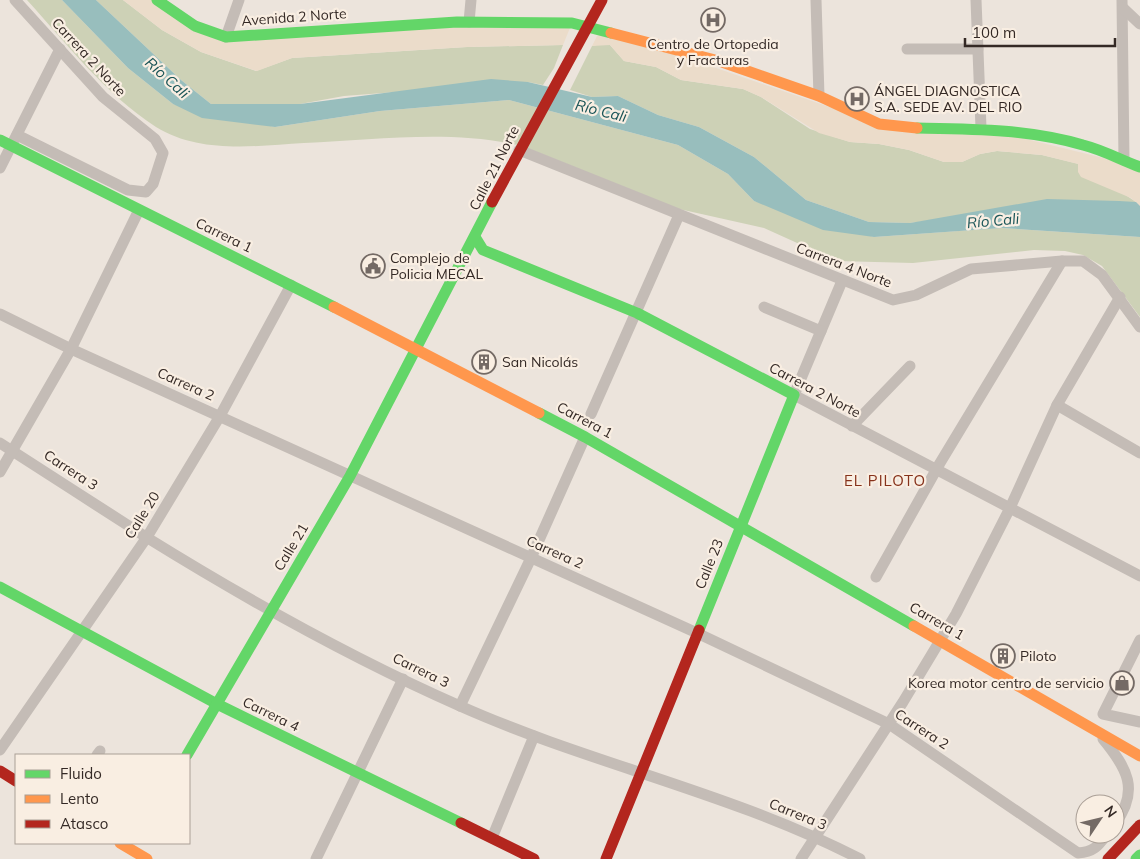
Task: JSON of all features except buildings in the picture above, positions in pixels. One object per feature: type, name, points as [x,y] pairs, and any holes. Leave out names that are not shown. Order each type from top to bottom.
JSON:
[{"type":"main road","name":"Avenida 2 Norte","points":[[158,0],[195,26],[226,36],[469,22],[572,23],[719,61],[819,96],[879,124],[907,128],[982,128],[1047,136],[1085,145],[1140,167]]},
{"type":"main road","name":"Calle 21 Norte","points":[[416,351],[519,150],[602,0]]},
{"type":"main road","name":"Carrera 1","points":[[0,140],[14,140],[139,210],[291,285],[585,437],[1140,756]]},
{"type":"main road","points":[[465,256],[484,250],[475,237]]},
{"type":"main road","name":"Carrera 2 Norte","points":[[484,250],[637,313],[794,395]]},
{"type":"main road","name":"Calle 21","points":[[188,754],[350,476],[416,351]]},
{"type":"main road","name":"Calle 23","points":[[606,859],[794,395]]},
{"type":"main road","name":"Carrera 4","points":[[0,587],[217,704],[534,859]]},
{"type":"main road","points":[[0,771],[15,780]]},
{"type":"main road","points":[[1108,859],[1140,825]]},
{"type":"main road","points":[[131,850],[148,859]]},
{"type":"main road","points":[[1136,859],[1140,855]]},
{"type":"street","name":"Carrera 2 Norte","points":[[15,0],[103,98],[155,139],[163,153],[153,184],[146,192],[128,190]]},
{"type":"street","points":[[226,36],[239,0]]},
{"type":"street","points":[[469,22],[470,0]]},
{"type":"street","points":[[816,0],[819,96]]},
{"type":"street","points":[[976,0],[982,128]]},
{"type":"street","points":[[1122,4],[1140,24]]},
{"type":"street","points":[[1122,4],[1124,160]]},
{"type":"street","points":[[0,168],[60,49]]},
{"type":"street","points":[[907,49],[978,49]]},
{"type":"street","name":"Carrera 1","points":[[14,140],[128,190]]},
{"type":"street","name":"Carrera 4 Norte","points":[[519,150],[893,300],[916,294],[971,269],[1083,261],[1102,275],[1120,297],[1140,327]]},
{"type":"street","points":[[0,472],[71,348],[139,210]]},
{"type":"street","points":[[591,414],[680,215]]},
{"type":"street","points":[[876,578],[936,470],[1062,261]]},
{"type":"street","name":"Calle 23","points":[[794,395],[842,281]]},
{"type":"street","name":"Calle 20","points":[[0,750],[147,537],[220,416],[291,285]]},
{"type":"street","points":[[801,859],[889,724],[940,641],[1010,508],[1057,405],[1120,297]]},
{"type":"street","points":[[764,307],[821,331]]},
{"type":"street","name":"Carrera 2","points":[[0,314],[350,476],[697,633],[889,724],[1079,856],[1089,853],[1100,844]]},
{"type":"street","points":[[852,426],[910,366]]},
{"type":"street","name":"Carrera 2 Norte","points":[[794,395],[1140,576]]},
{"type":"street","points":[[1057,405],[1140,453]]},
{"type":"street","points":[[460,706],[531,558],[585,437]]},
{"type":"street","name":"Carrera 3","points":[[0,443],[147,537],[270,610],[403,679],[460,706],[534,736],[641,771],[815,836],[860,859]]},
{"type":"street","points":[[1137,722],[1104,714],[1140,640]]},
{"type":"street","points":[[316,859],[403,679]]},
{"type":"street","points":[[1098,732],[1126,771],[1129,785],[1128,801],[1125,806]]},
{"type":"street","points":[[492,838],[534,736]]},
{"type":"green space","points":[[27,0],[62,0],[128,68],[173,104],[275,127],[380,111],[509,100],[678,145],[728,174],[754,201],[874,237],[1001,228],[1140,237],[1140,317],[1102,266],[1083,255],[1065,251],[1034,250],[913,263],[837,261],[764,228],[679,209],[522,146],[468,138],[413,137],[228,146],[209,145],[173,136],[137,114],[103,84]]},
{"type":"green space","points":[[96,0],[123,0],[162,30],[201,52],[256,71],[292,58],[467,47],[563,45],[554,68],[543,85],[528,82],[344,96],[300,104],[211,104],[181,80]]},
{"type":"green space","points":[[610,45],[624,61],[656,67],[681,80],[743,89],[761,97],[810,129],[850,142],[879,144],[909,150],[944,162],[962,162],[980,154],[997,151],[1042,155],[1079,164],[1136,202],[1085,202],[910,223],[869,222],[806,200],[754,157],[699,127],[658,115],[618,96],[592,97],[570,90],[592,46]]},
{"type":"shaded area","points":[[123,0],[157,0],[205,31],[572,23],[563,45],[467,47],[292,58],[257,71],[201,52],[162,30]]},
{"type":"shaded area","points":[[609,31],[879,124],[981,128],[1140,167],[1140,206],[1131,198],[1081,177],[1078,172],[1078,164],[1042,155],[997,151],[980,154],[962,162],[944,162],[909,150],[879,144],[850,142],[819,133],[761,97],[743,89],[681,80],[656,67],[624,61],[610,45],[592,46],[597,36]]},
{"type":"water","name":"Río Cali","points":[[62,0],[96,0],[181,80],[211,104],[300,104],[491,79],[528,82],[592,97],[618,96],[658,115],[699,127],[754,157],[806,200],[869,222],[910,223],[1047,199],[1119,201],[1136,202],[1140,206],[1140,237],[1002,228],[874,237],[823,230],[754,201],[728,174],[678,145],[509,100],[380,111],[275,127],[202,118],[173,104],[128,68]]},
{"type":"traffic: fast","points":[[157,0],[195,26],[226,37],[457,22],[572,23],[611,33]]},
{"type":"traffic: fast","points":[[917,128],[1000,131],[1042,136],[1090,147],[1140,167]]},
{"type":"traffic: fast","points":[[0,140],[334,307]]},
{"type":"traffic: fast","points":[[188,754],[350,476],[492,202]]},
{"type":"traffic: fast","points":[[475,237],[483,250],[637,313],[794,395],[699,630]]},
{"type":"traffic: fast","points":[[539,413],[585,437],[914,626]]},
{"type":"traffic: fast","points":[[0,587],[217,704],[461,823]]},
{"type":"traffic: fast","points":[[1136,859],[1140,855]]},
{"type":"traffic: slow","points":[[611,33],[719,61],[819,96],[879,124],[917,128]]},
{"type":"traffic: slow","points":[[334,307],[539,413]]},
{"type":"traffic: slow","points":[[914,626],[1140,756]]},
{"type":"traffic: slow","points":[[122,844],[147,859]]},
{"type":"traffic: jam","points":[[492,202],[602,0]]},
{"type":"traffic: jam","points":[[606,859],[699,630]]},
{"type":"traffic: jam","points":[[0,771],[15,780]]},
{"type":"traffic: jam","points":[[461,823],[534,859]]},
{"type":"traffic: jam","points":[[1108,859],[1140,825]]},
{"type":"place","name":"Centro de Ortopedia y Fracturas","points":[[713,20]]},
{"type":"place","name":"ÁNGEL DIAGNOSTICA S.A. SEDE AV. DEL RIO","points":[[857,99]]},
{"type":"place","name":"Complejo de Policia MECAL","points":[[373,266]]},
{"type":"place","name":"San Nicolás","points":[[484,362]]},
{"type":"place","name":"Piloto","points":[[1003,656]]},
{"type":"place","name":"Korea motor centro de servicio","points":[[1122,683]]},
{"type":"district","name":"EL PILOTO","points":[[885,481]]}]
